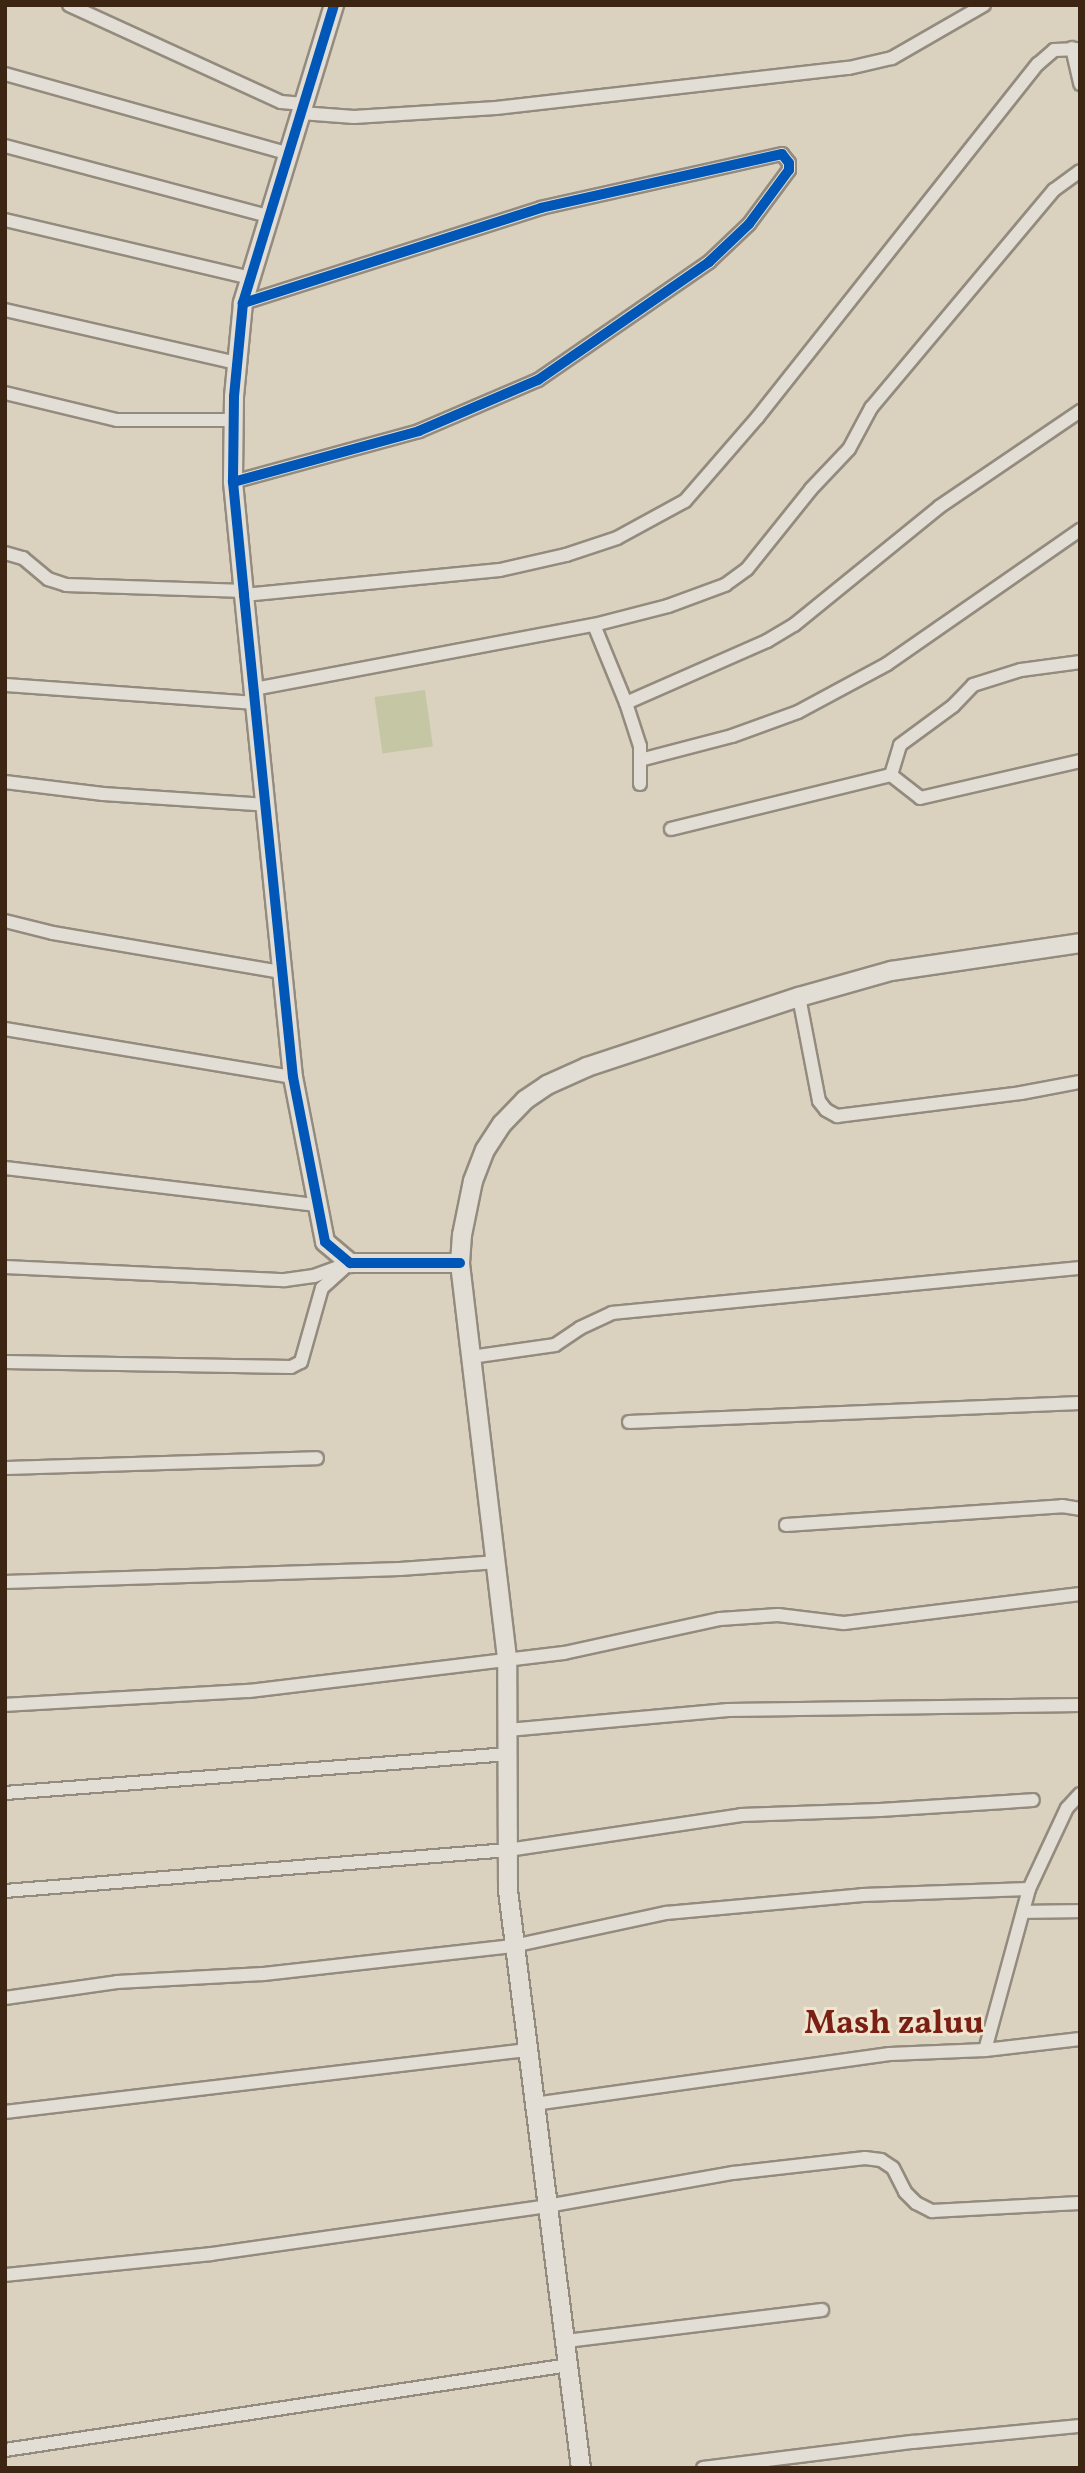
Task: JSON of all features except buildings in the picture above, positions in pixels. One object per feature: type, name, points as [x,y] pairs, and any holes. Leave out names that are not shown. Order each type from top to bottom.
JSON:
[{"type":"main road","points":[[334,5],[243,303],[236,363],[233,482],[282,972],[293,1077],[315,1205],[325,1242],[350,1263],[460,1263]]},
{"type":"main road","points":[[581,2468],[513,1946],[508,1850],[508,1658],[460,1263],[470,1193],[485,1150],[502,1124],[525,1100],[547,1085],[587,1067],[799,996],[891,971],[1080,943]]},
{"type":"street","points":[[69,5],[281,102],[354,117],[496,108],[849,68],[892,58],[984,5]]},
{"type":"street","points":[[5,553],[23,558],[48,579],[66,585],[245,593],[500,570],[566,555],[617,538],[685,501],[757,418],[1038,64],[1054,50],[1076,48],[1080,84]]},
{"type":"street","points":[[5,74],[289,154]]},
{"type":"street","points":[[5,146],[271,217]]},
{"type":"street","points":[[233,482],[419,431],[538,380],[709,262],[750,225],[789,170],[789,163],[782,154],[541,208],[243,303]]},
{"type":"street","points":[[5,685],[255,696],[594,625],[668,606],[726,585],[747,569],[811,489],[849,449],[871,408],[920,346],[1054,190],[1079,174]]},
{"type":"street","points":[[5,220],[251,278]]},
{"type":"street","points":[[5,310],[236,363]]},
{"type":"street","points":[[5,393],[117,421],[233,420]]},
{"type":"street","points":[[626,703],[768,641],[794,625],[939,507],[1080,411]]},
{"type":"street","points":[[640,760],[732,736],[797,712],[887,664],[961,609],[1080,530]]},
{"type":"street","points":[[594,625],[626,703],[640,746],[640,784]]},
{"type":"street","points":[[891,775],[900,745],[953,706],[973,685],[1021,670],[1080,662]]},
{"type":"street","points":[[891,775],[920,798],[1080,761]]},
{"type":"street","points":[[671,829],[891,775]]},
{"type":"street","points":[[5,782],[103,794],[267,805]]},
{"type":"street","points":[[5,921],[53,933],[282,972]]},
{"type":"street","points":[[799,996],[819,1101],[825,1110],[837,1116],[1021,1093],[1080,1082]]},
{"type":"street","points":[[5,1028],[293,1077]]},
{"type":"street","points":[[5,1168],[315,1205]]},
{"type":"street","points":[[5,1268],[285,1280],[314,1276],[350,1263]]},
{"type":"street","points":[[5,1362],[291,1367],[301,1362],[322,1288],[350,1263]]},
{"type":"street","points":[[471,1357],[555,1345],[580,1328],[612,1313],[1080,1268]]},
{"type":"street","points":[[629,1422],[1080,1403]]},
{"type":"street","points":[[5,1468],[317,1458]]},
{"type":"street","points":[[786,1525],[1062,1506],[1080,1509]]},
{"type":"street","points":[[5,1582],[400,1569],[498,1562]]},
{"type":"street","points":[[5,1705],[249,1691],[564,1653],[720,1619],[778,1615],[844,1623],[1080,1594]]},
{"type":"street","points":[[508,1730],[728,1710],[1080,1705]]},
{"type":"street","points":[[5,1793],[508,1754]]},
{"type":"street","points":[[985,2050],[1029,1889],[1080,1794]]},
{"type":"street","points":[[5,1891],[508,1850],[741,1815],[880,1811],[1033,1800]]},
{"type":"street","points":[[5,1998],[117,1982],[263,1974],[513,1946],[666,1913],[862,1895],[1029,1889]]},
{"type":"street","points":[[1023,1912],[1080,1912]]},
{"type":"street","points":[[534,2104],[890,2054],[985,2050],[1080,2039]]},
{"type":"street","points":[[5,2112],[527,2050]]},
{"type":"street","points":[[5,2275],[211,2254],[547,2206],[733,2173],[865,2158],[881,2160],[893,2168],[905,2192],[916,2203],[932,2211],[1080,2203]]},
{"type":"street","points":[[566,2341],[821,2311]]},
{"type":"street","points":[[5,2450],[569,2365]]},
{"type":"street","points":[[703,2468],[914,2442],[1080,2426]]},
{"type":"green space","points":[[425,690],[433,746],[382,754],[374,697]]},
{"type":"cycle path","points":[[334,5],[243,303],[234,397],[233,482],[244,595],[293,1077],[325,1242],[350,1263],[460,1263]]},
{"type":"cycle path","points":[[233,482],[419,431],[538,380],[709,262],[749,224],[789,170],[789,163],[782,154],[541,208],[243,303]]},
{"type":"district","name":"Mash zaluu","points":[[894,2026]]}]
